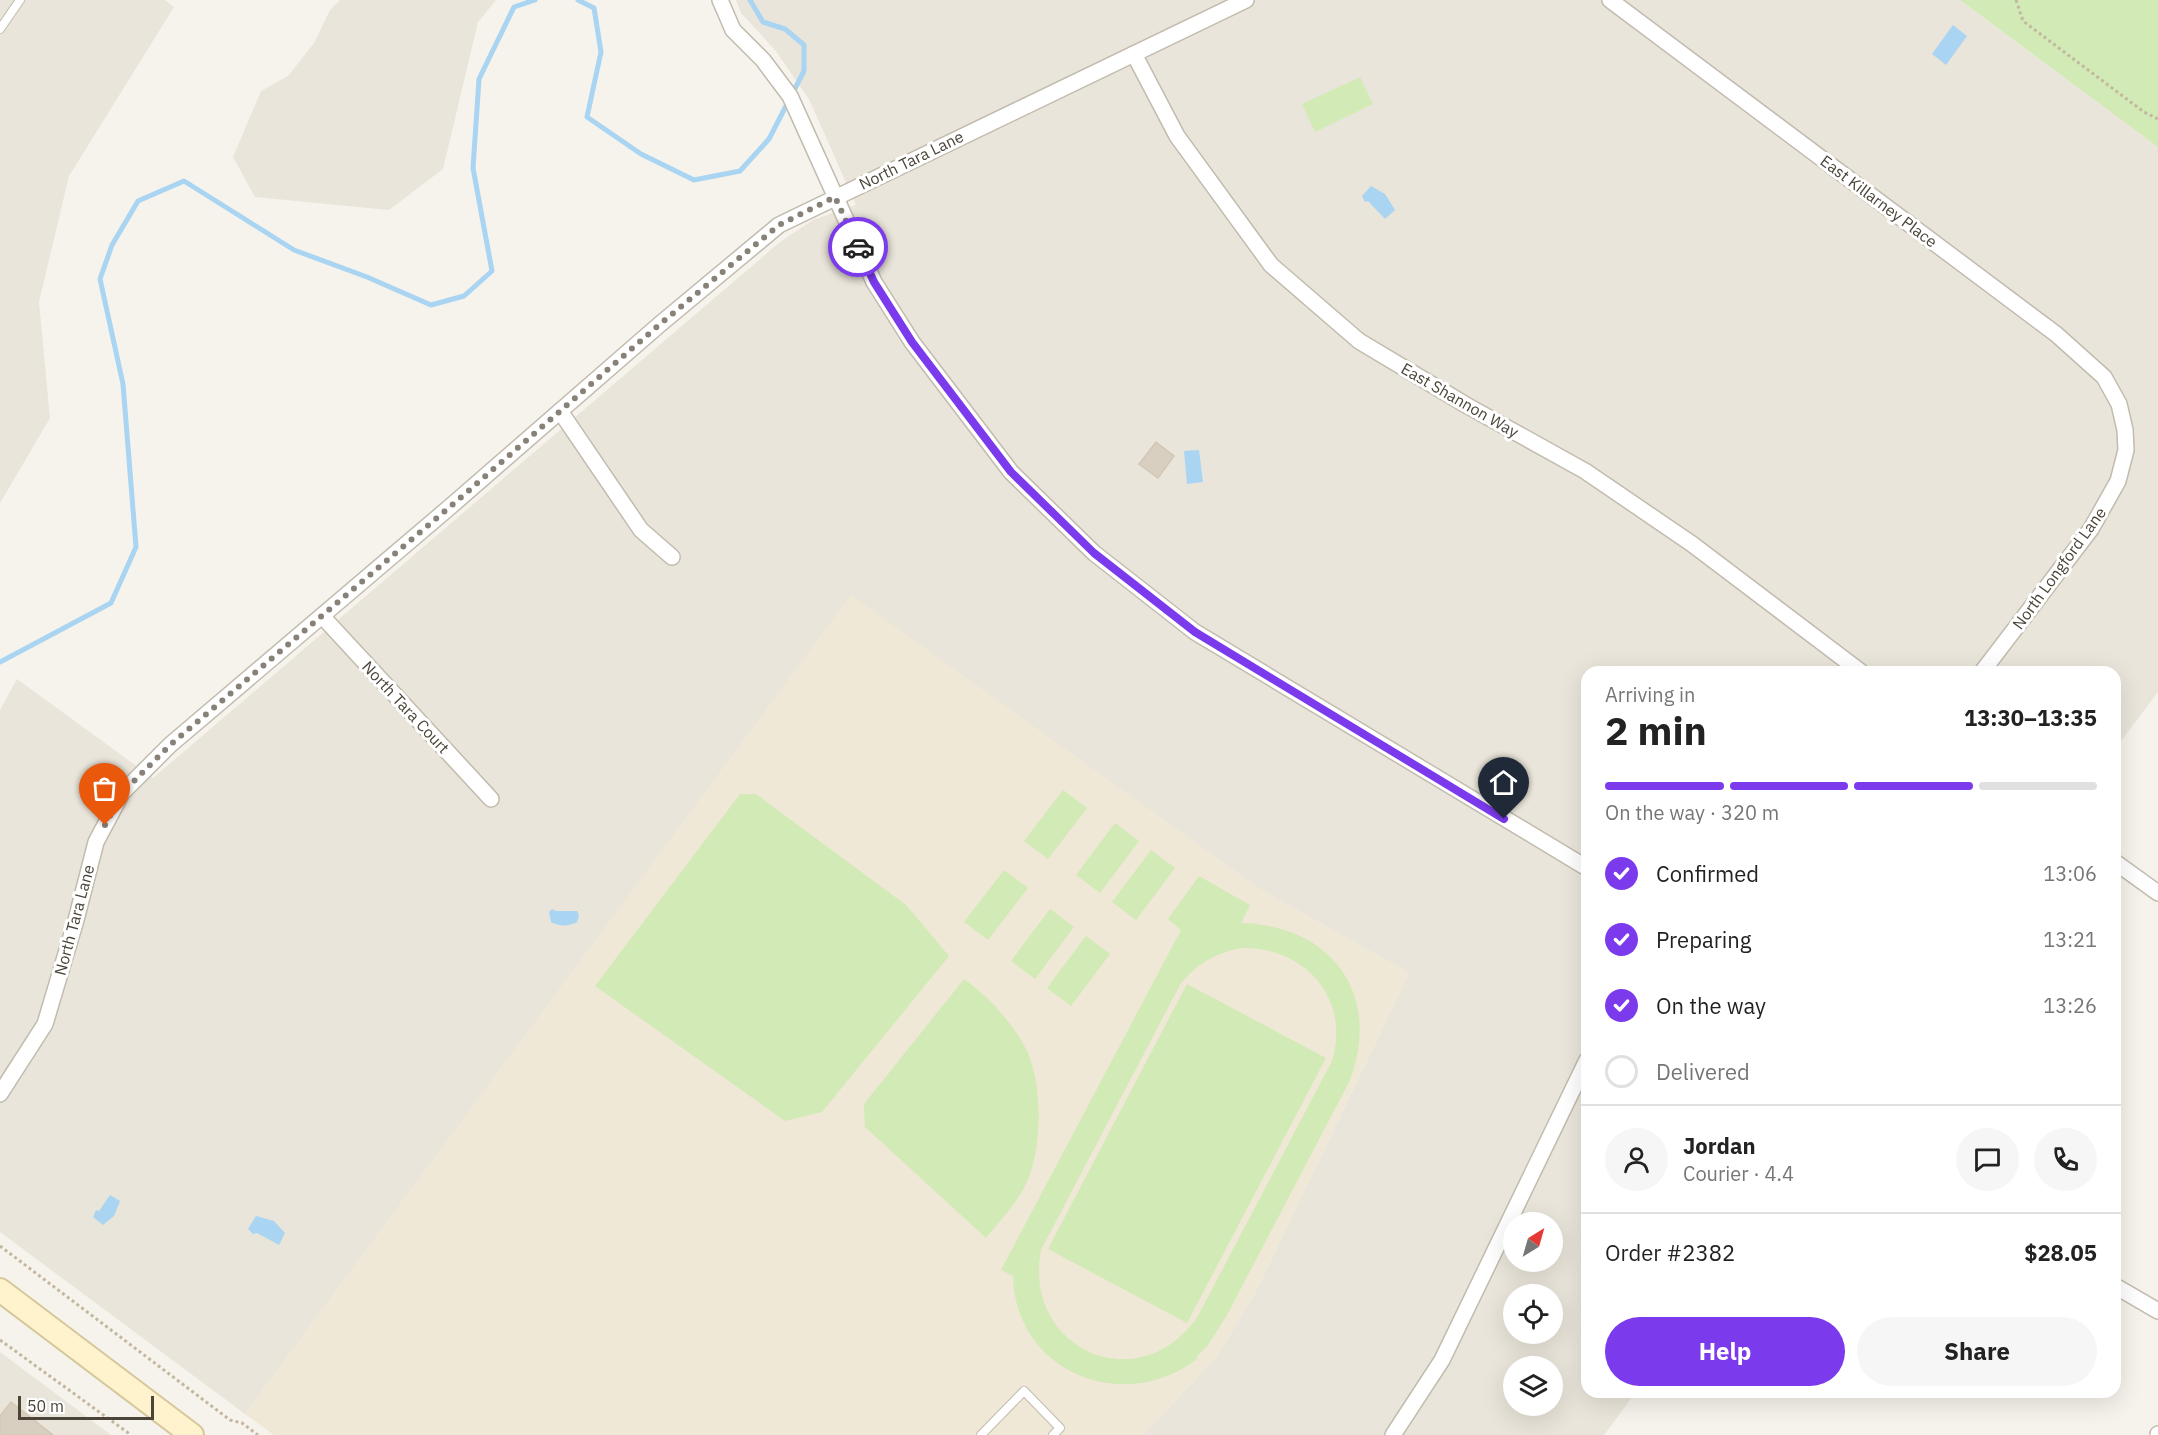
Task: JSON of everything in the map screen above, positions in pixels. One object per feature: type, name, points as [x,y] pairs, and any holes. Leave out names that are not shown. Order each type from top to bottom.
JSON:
[{"type":"main road","points":[[0,1290],[192,1435]]},
{"type":"street","points":[[720,0],[733,30],[763,60],[790,96],[874,282],[912,342],[1011,472],[1094,553],[1195,632],[1581,864]]},
{"type":"street","name":"North Tara Lane","points":[[0,1094],[45,1024],[96,842],[122,793],[170,745],[659,325],[779,225],[1246,0]]},
{"type":"street","name":"East Killarney Place","points":[[1610,0],[2056,334],[2104,377],[2118,404],[2123,422]]},
{"type":"street","name":"East Shannon Way","points":[[1134,54],[1177,136],[1270,265],[1359,341],[1466,405],[1585,471],[1692,544],[1853,666]]},
{"type":"street","points":[[560,411],[640,530],[672,557]]},
{"type":"street","name":"North Longford Lane","points":[[1987,666],[2091,529],[2118,481],[2126,450],[2123,422]]},
{"type":"street","name":"North Tara Court","points":[[322,616],[491,799]]},
{"type":"street","points":[[2121,866],[2158,893]]},
{"type":"street","points":[[1393,1435],[1442,1360],[1581,1072]]},
{"type":"street","points":[[2121,1289],[2158,1311]]},
{"type":"lane","points":[[0,29],[20,0]]},
{"type":"lane","points":[[981,1435],[1024,1391],[1060,1428],[1053,1435]]},
{"type":"path","points":[[2016,0],[2023,21],[2144,112],[2158,119]]},
{"type":"path","points":[[0,1246],[231,1420],[242,1423],[258,1435]]},
{"type":"path","points":[[0,1340],[131,1435]]},
{"type":"shaded area","points":[[0,0],[165,0],[174,7],[69,176],[39,302],[50,418],[0,503]]},
{"type":"shaded area","points":[[340,0],[496,0],[478,22],[443,169],[389,210],[255,197],[233,157],[261,91],[288,76],[314,43],[330,10]]},
{"type":"shaded area","points":[[736,0],[1960,0],[2158,147],[2158,692],[2121,741],[2121,666],[1581,666],[1581,1398],[1632,1398],[1604,1435],[1143,1435],[1217,1356],[1256,1291],[1409,973],[1261,890],[851,596],[245,1414],[0,1232],[0,710],[17,679],[153,778],[780,242],[813,220],[856,205],[809,99],[775,50],[741,13]]},
{"type":"shaded area","points":[[851,595],[1261,890],[1409,973],[1256,1291],[1217,1356],[1143,1435],[274,1435],[245,1414]]},
{"type":"shaded area","points":[[0,1352],[111,1435],[0,1435]]},
{"type":"green space","points":[[1960,0],[2158,0],[2158,147]]},
{"type":"green space","points":[[1360,77],[1373,104],[1315,132],[1302,104]]},
{"type":"green space","points":[[1063,790],[1087,808],[1048,859],[1024,841]]},
{"type":"green space","points":[[740,794],[756,794],[906,905],[949,956],[822,1112],[785,1121],[595,986]]},
{"type":"green space","points":[[1115,823],[1139,841],[1100,893],[1076,875]]},
{"type":"green space","points":[[1151,850],[1175,868],[1136,920],[1112,902]]},
{"type":"green space","points":[[1004,870],[1028,888],[988,940],[964,922]]},
{"type":"green space","points":[[1199,876],[1250,905],[1241,923],[1273,927],[1301,937],[1325,952],[1342,971],[1354,994],[1359,1021],[1358,1051],[1349,1082],[1227,1315],[1208,1345],[1196,1357],[1198,1358],[1169,1375],[1139,1383],[1108,1383],[1079,1375],[1053,1360],[1032,1338],[1019,1310],[1013,1276],[1001,1270],[1181,930],[1168,919]],"holes":[[[1242,948],[1265,950],[1285,956],[1318,980],[1328,997],[1335,1017],[1336,1038],[1332,1061],[1199,1314],[1175,1341],[1148,1355],[1119,1359],[1092,1353],[1068,1338],[1050,1315],[1040,1285],[1041,1250],[1181,983],[1201,964],[1224,953]]]},
{"type":"green space","points":[[1050,909],[1074,927],[1035,979],[1011,961]]},
{"type":"green space","points":[[1086,936],[1110,954],[1071,1006],[1047,988]]},
{"type":"green space","points":[[964,979],[1000,1011],[1015,1030],[1032,1064],[1038,1095],[1037,1145],[1030,1174],[1017,1200],[986,1238],[865,1127],[864,1104]]},
{"type":"green space","points":[[1187,984],[1326,1058],[1187,1323],[1048,1249]]},
{"type":"water","points":[[1953,25],[1967,36],[1946,65],[1932,54]]},
{"type":"water","points":[[1371,186],[1385,194],[1395,210],[1385,219],[1368,201],[1365,202],[1362,196]]},
{"type":"water","points":[[1199,450],[1203,482],[1187,484],[1184,451]]},
{"type":"water","points":[[552,909],[577,911],[579,915],[577,922],[558,925],[551,922],[549,912]]},
{"type":"water","points":[[110,1195],[120,1201],[114,1216],[103,1225],[93,1217],[96,1210],[99,1211]]},
{"type":"water","points":[[256,1216],[274,1221],[285,1233],[279,1245],[257,1233],[253,1234],[248,1229]]},
{"type":"building","points":[[1156,442],[1174,456],[1158,478],[1139,464]]},
{"type":"building","points":[[11,1402],[53,1435],[0,1435],[0,1416]]},
{"type":"waterway","points":[[0,662],[111,603],[136,547],[123,384],[100,279],[112,245],[138,201],[184,181],[294,250],[367,277],[431,305],[464,296],[492,271],[473,168],[479,79],[514,7],[535,0]]},
{"type":"waterway","points":[[578,0],[594,8],[601,52],[587,117],[641,154],[694,180],[740,171],[769,139],[804,71],[804,45],[785,29],[763,22],[750,0]]},
{"type":"way so far","points":[[105,825],[122,793],[170,745],[659,325],[779,225],[835,197],[858,247]]},
{"type":"route","points":[[858,247],[874,282],[912,342],[1011,472],[1094,553],[1195,632],[1504,819]]}]
